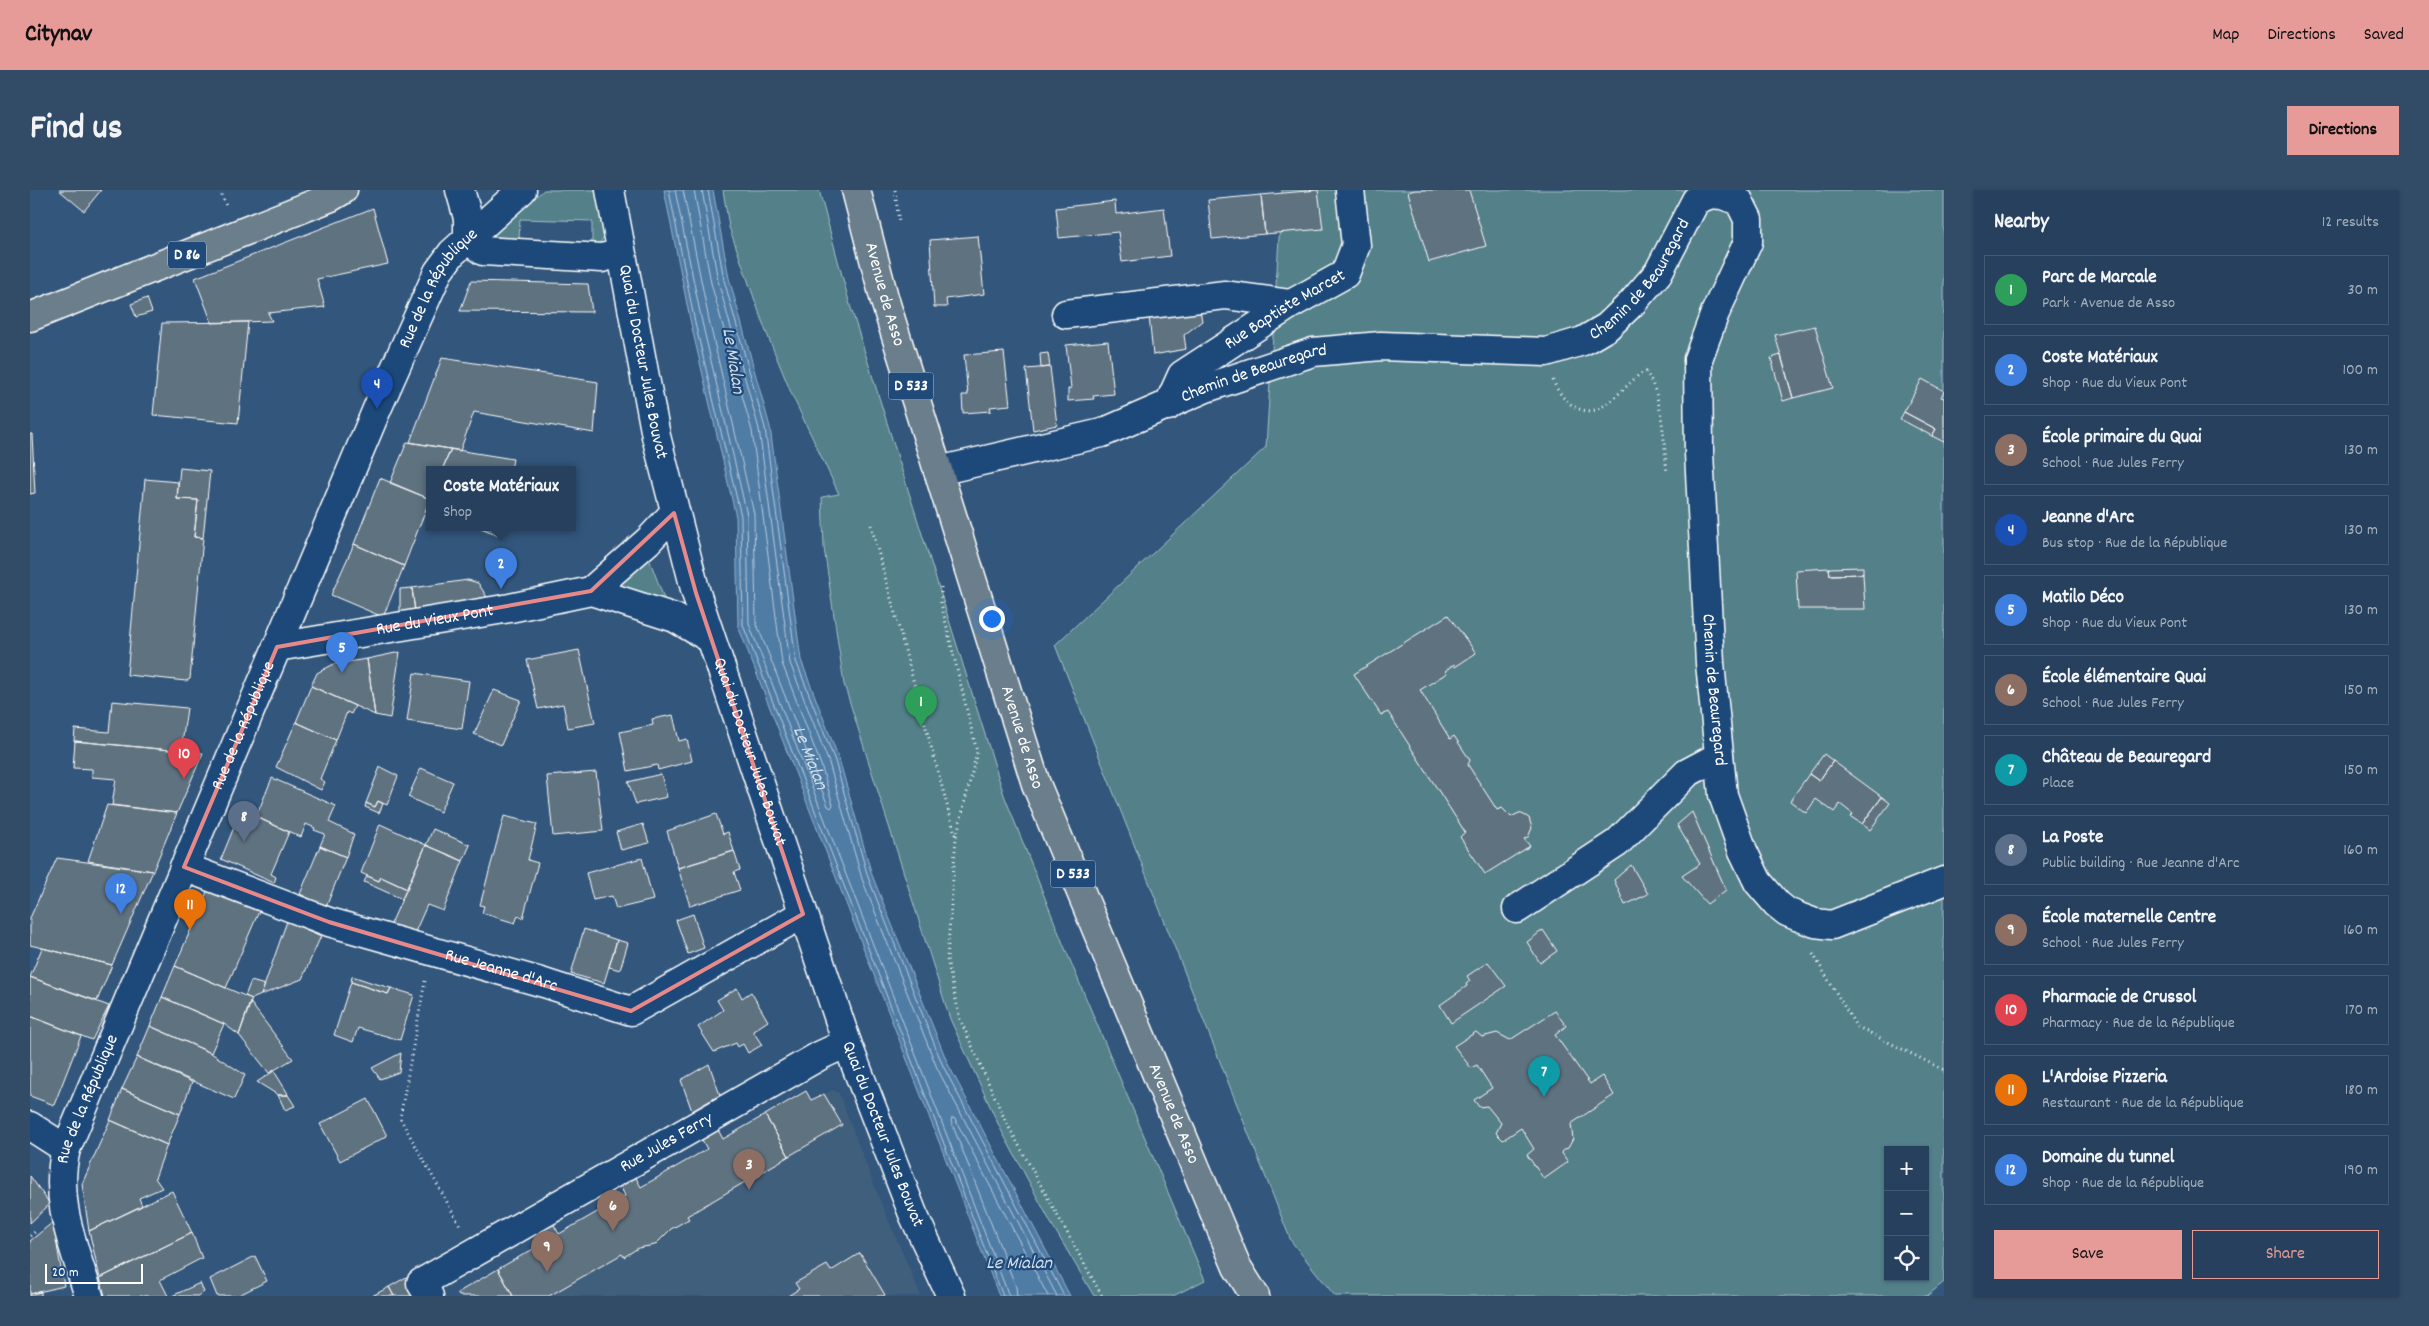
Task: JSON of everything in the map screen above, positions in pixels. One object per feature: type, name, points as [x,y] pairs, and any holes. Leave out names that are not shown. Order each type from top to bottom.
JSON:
[{"type":"main road","name":"D 86","points":[[30,317],[331,197],[343,190]]},
{"type":"main road","name":"Avenue de Asso","points":[[856,190],[885,301],[1036,784],[1238,1267],[1255,1296]]},
{"type":"main road","name":"Avenue de Asso","points":[[1238,1267],[1244,1296]]},
{"type":"street","points":[[460,190],[468,218],[468,240],[476,248],[492,253],[602,258],[621,253]]},
{"type":"street","name":"Quai du Docteur Jules Bouvat","points":[[610,190],[656,436],[674,513],[710,640],[847,1042],[913,1214],[950,1296]]},
{"type":"street","name":"Rue Baptiste Marcet","points":[[1168,406],[1182,375],[1291,304],[1346,274],[1356,245],[1350,190]]},
{"type":"street","name":"Chemin de Beauregard","points":[[938,471],[1102,433],[1206,388],[1313,352],[1381,346],[1546,352],[1583,341],[1607,327],[1632,303],[1658,273],[1696,200],[1721,192],[1739,201],[1748,219],[1748,242],[1715,313],[1698,359],[1699,453],[1710,663],[1718,756],[1724,795],[1743,851],[1758,882],[1777,904],[1787,912],[1799,917],[1815,923],[1832,925],[1944,881]]},
{"type":"street","name":"Rue de la République","points":[[89,1296],[62,1198],[61,1170],[66,1149],[377,408],[438,272],[452,253],[468,240],[513,193]]},
{"type":"street","points":[[1066,314],[1225,295],[1291,304]]},
{"type":"street","name":"Rue du Vieux Pont","points":[[277,647],[510,608],[591,591],[648,541],[674,513]]},
{"type":"street","name":"Rue du Vieux Pont","points":[[591,591],[676,618],[710,640]]},
{"type":"street","points":[[1517,909],[1617,843],[1687,773],[1718,756]]},
{"type":"street","name":"Rue Jeanne d'Arc","points":[[184,867],[329,922],[631,1010],[803,914]]},
{"type":"street","name":"Rue Jules Ferry","points":[[429,1296],[421,1283],[847,1042]]},
{"type":"street","points":[[30,1126],[66,1149]]},
{"type":"path","points":[[1546,352],[1554,383],[1559,392],[1566,401],[1580,409],[1600,409],[1640,374],[1646,372],[1650,379],[1660,416],[1667,474]]},
{"type":"path","points":[[871,526],[956,838]]},
{"type":"path","points":[[940,584],[941,603],[977,752],[956,838],[947,959],[960,1019],[1006,1122],[1102,1296]]},
{"type":"path","points":[[1799,917],[1808,947],[1856,1026],[1944,1070]]},
{"type":"path","points":[[430,951],[400,1118],[475,1252]]},
{"type":"highlighted area","points":[[674,513],[696,593],[803,914],[631,1011],[329,922],[184,867],[277,647],[591,591]]},
{"type":"shaded area","points":[[833,1090],[839,1093],[877,1193],[921,1296],[459,1296],[457,1293],[542,1244],[536,1233],[553,1224],[559,1234],[625,1196],[635,1176],[641,1187],[707,1149],[717,1128],[723,1138],[806,1091],[811,1100]]},
{"type":"green space","points":[[544,190],[602,190],[604,237],[599,244],[592,245],[592,221],[520,219],[519,241],[497,243],[491,234]]},
{"type":"green space","points":[[723,190],[819,190],[850,305],[1004,795],[1064,946],[1205,1280],[1173,1296],[1094,1296],[1051,1223],[1000,1128],[950,1019],[844,684],[824,548],[822,497],[839,494],[792,395],[765,329],[729,227]]},
{"type":"green space","points":[[1282,190],[1944,190],[1944,1282],[1927,1296],[1335,1296],[1291,1241],[1055,645],[1266,447]]},
{"type":"green space","points":[[647,553],[668,609],[613,584]]},
{"type":"water","name":"Le Mialan","points":[[664,190],[713,190],[729,278],[770,427],[801,660],[839,759],[872,875],[948,1064],[1070,1296],[999,1296],[738,626],[736,517],[691,324]]},
{"type":"building","points":[[59,190],[101,190],[84,211]]},
{"type":"building","points":[[1318,190],[1323,229],[1265,234],[1261,195]]},
{"type":"building","points":[[1415,190],[1469,190],[1486,246],[1429,262],[1408,192]]},
{"type":"building","points":[[1261,195],[1265,234],[1212,239],[1208,200]]},
{"type":"building","points":[[1115,201],[1116,214],[1164,208],[1170,256],[1122,262],[1118,232],[1059,238],[1056,208]]},
{"type":"building","points":[[373,208],[388,264],[317,279],[325,307],[268,313],[272,321],[212,323],[195,278]]},
{"type":"building","points":[[978,236],[984,294],[946,299],[947,307],[934,307],[930,240]]},
{"type":"building","points":[[471,281],[588,284],[592,312],[460,311]]},
{"type":"building","points":[[147,298],[152,312],[136,317],[131,304]]},
{"type":"building","points":[[1200,310],[1202,321],[1184,335],[1186,349],[1153,355],[1149,316]]},
{"type":"building","points":[[248,322],[238,423],[153,415],[162,323]]},
{"type":"building","points":[[1815,326],[1833,388],[1793,398],[1775,335]]},
{"type":"building","points":[[1108,341],[1114,394],[1093,396],[1094,399],[1068,401],[1068,389],[1071,388],[1066,345]]},
{"type":"building","points":[[1004,352],[1010,405],[990,407],[991,411],[963,413],[962,395],[968,395],[964,355]]},
{"type":"building","points":[[1048,353],[1050,367],[1041,368],[1040,354]]},
{"type":"building","points":[[1781,355],[1793,398],[1783,401],[1771,358]]},
{"type":"building","points":[[442,358],[598,382],[594,433],[474,412],[460,451],[410,442]]},
{"type":"building","points":[[1050,367],[1057,425],[1033,430],[1026,369]]},
{"type":"building","points":[[1922,379],[1944,391],[1941,397],[1944,398],[1944,442],[1932,436],[1936,429],[1904,412]]},
{"type":"building","points":[[1904,412],[1936,429],[1932,436],[1900,419]]},
{"type":"building","points":[[30,434],[32,434],[35,493],[30,494]]},
{"type":"building","points":[[407,442],[451,449],[444,466],[426,466],[426,497],[390,483]]},
{"type":"building","points":[[451,449],[513,459],[512,466],[444,466]]},
{"type":"building","points":[[180,468],[210,471],[203,538],[194,537],[198,500],[177,499]]},
{"type":"building","points":[[380,478],[426,497],[426,509],[404,566],[354,544]]},
{"type":"building","points":[[145,479],[178,482],[177,499],[198,500],[194,537],[203,538],[190,679],[186,681],[127,675]]},
{"type":"building","points":[[488,531],[499,531],[498,535]]},
{"type":"building","points":[[354,544],[404,566],[383,617],[331,595]]},
{"type":"building","points":[[1863,567],[1863,574],[1830,575],[1829,568]]},
{"type":"building","points":[[1829,568],[1830,575],[1863,574],[1865,609],[1798,609],[1796,570]]},
{"type":"building","points":[[468,580],[478,583],[487,597],[415,612],[412,588]]},
{"type":"building","points":[[412,588],[415,612],[400,614],[400,589]]},
{"type":"building","points":[[1448,615],[1476,653],[1455,667],[1454,664],[1445,671],[1447,673],[1420,690],[1450,739],[1454,736],[1470,760],[1468,765],[1497,810],[1502,808],[1511,817],[1519,813],[1524,815],[1529,818],[1532,828],[1528,837],[1524,839],[1530,846],[1485,874],[1460,837],[1465,832],[1388,712],[1381,715],[1354,674]]},
{"type":"building","points":[[579,650],[595,723],[568,728],[563,704],[538,709],[527,660]]},
{"type":"building","points":[[400,652],[390,718],[375,715],[367,659]]},
{"type":"building","points":[[367,659],[375,715],[311,686],[317,673],[334,664]]},
{"type":"building","points":[[414,673],[469,681],[462,729],[407,721]]},
{"type":"building","points":[[311,686],[355,706],[351,714],[347,712],[336,740],[296,722]]},
{"type":"building","points":[[494,690],[521,700],[501,745],[474,734]]},
{"type":"building","points":[[112,701],[187,708],[181,751],[74,741],[75,729],[109,732]]},
{"type":"building","points":[[673,715],[679,741],[687,739],[692,761],[658,770],[657,765],[628,771],[620,732],[653,725],[652,719]]},
{"type":"building","points":[[296,722],[336,740],[320,779],[325,782],[321,790],[276,767]]},
{"type":"building","points":[[75,741],[203,753],[177,813],[112,805],[116,779],[92,777],[92,769],[73,768]]},
{"type":"building","points":[[1824,754],[1833,761],[1819,781],[1809,774]]},
{"type":"building","points":[[1833,761],[1882,797],[1862,824],[1851,817],[1853,814],[1840,804],[1834,812],[1816,799],[1806,813],[1790,801],[1809,774],[1819,781]]},
{"type":"building","points":[[380,767],[398,776],[387,805],[378,801],[375,807],[366,803]]},
{"type":"building","points":[[421,768],[453,782],[440,812],[408,797]]},
{"type":"building","points":[[596,772],[603,831],[553,836],[547,776]]},
{"type":"building","points":[[661,774],[667,797],[636,804],[628,782]]},
{"type":"building","points":[[272,778],[336,806],[329,822],[354,834],[346,857],[320,846],[325,834],[314,830],[315,828],[306,824],[301,837],[256,817]]},
{"type":"building","points":[[1882,797],[1890,803],[1870,830],[1862,824]]},
{"type":"building","points":[[378,801],[383,804],[379,813],[365,807],[366,803],[375,807]]},
{"type":"building","points":[[107,805],[177,813],[153,871],[88,861]]},
{"type":"building","points":[[241,810],[289,832],[271,874],[276,877],[274,883],[221,859]]},
{"type":"building","points":[[1692,812],[1726,890],[1707,904],[1682,876],[1700,864],[1677,825]]},
{"type":"building","points":[[716,814],[723,834],[728,832],[734,851],[678,868],[667,831]]},
{"type":"building","points":[[504,816],[537,824],[528,860],[538,863],[523,918],[518,916],[515,923],[482,913],[484,906],[480,905]]},
{"type":"building","points":[[380,824],[426,845],[407,889],[381,877],[379,881],[361,873]]},
{"type":"building","points":[[643,824],[649,843],[621,850],[616,832]]},
{"type":"building","points":[[433,829],[470,845],[463,861],[426,845]]},
{"type":"building","points":[[426,845],[463,861],[443,911],[427,905],[415,932],[390,926]]},
{"type":"building","points":[[320,846],[346,857],[326,907],[300,894]]},
{"type":"building","points":[[734,851],[740,870],[734,872],[740,890],[690,906],[678,868]]},
{"type":"building","points":[[57,858],[153,871],[112,965],[30,945],[30,918]]},
{"type":"building","points":[[642,858],[653,900],[616,909],[612,896],[593,900],[586,873]]},
{"type":"building","points":[[1631,865],[1648,894],[1625,905],[1614,880]]},
{"type":"building","points":[[367,876],[379,881],[381,877],[407,889],[402,899],[364,882]]},
{"type":"building","points":[[209,887],[260,909],[226,988],[175,966]]},
{"type":"building","points":[[693,914],[704,948],[688,954],[676,920]]},
{"type":"building","points":[[287,921],[321,936],[302,979],[261,995]]},
{"type":"building","points":[[584,929],[617,940],[604,983],[571,974]]},
{"type":"building","points":[[1543,930],[1557,951],[1540,963],[1527,942]]},
{"type":"building","points":[[617,940],[628,943],[620,970],[609,967]]},
{"type":"building","points":[[42,948],[112,965],[97,1001],[30,977]]},
{"type":"building","points":[[1488,962],[1506,986],[1451,1023],[1440,1005],[1467,986],[1466,984],[1470,981],[1467,976]]},
{"type":"building","points":[[175,966],[252,999],[239,1035],[224,1024],[162,997]]},
{"type":"building","points":[[352,976],[391,988],[388,994],[351,982]]},
{"type":"building","points":[[30,977],[109,1006],[92,1040],[30,1016]]},
{"type":"building","points":[[251,981],[265,985],[261,995],[252,999],[245,996]]},
{"type":"building","points":[[351,982],[388,994],[391,988],[414,995],[400,1040],[358,1028],[353,1042],[334,1035]]},
{"type":"building","points":[[737,988],[742,998],[751,992],[768,1021],[753,1031],[762,1045],[748,1053],[743,1044],[738,1047],[736,1043],[714,1052],[698,1027],[723,1010],[717,1000]]},
{"type":"building","points":[[162,997],[224,1024],[211,1053],[150,1026]]},
{"type":"building","points":[[250,1002],[293,1059],[269,1073],[239,1035]]},
{"type":"building","points":[[1555,1011],[1566,1026],[1555,1035],[1590,1084],[1602,1076],[1614,1095],[1571,1124],[1573,1139],[1568,1148],[1561,1152],[1568,1162],[1544,1179],[1527,1155],[1534,1149],[1521,1128],[1503,1140],[1496,1133],[1501,1123],[1487,1106],[1479,1107],[1474,1100],[1492,1088],[1477,1065],[1471,1068],[1454,1046],[1476,1032],[1482,1037],[1497,1033],[1510,1040]]},
{"type":"building","points":[[30,1016],[81,1036],[54,1105],[30,1096]]},
{"type":"building","points":[[150,1026],[211,1053],[245,1075],[234,1099],[137,1057]]},
{"type":"building","points":[[401,1053],[399,1072],[380,1079],[372,1068]]},
{"type":"building","points":[[137,1057],[192,1082],[180,1114],[122,1089]]},
{"type":"building","points":[[709,1064],[720,1095],[692,1111],[681,1080]]},
{"type":"building","points":[[274,1071],[288,1095],[278,1095],[257,1082]]},
{"type":"building","points":[[122,1089],[180,1114],[167,1145],[110,1120]]},
{"type":"building","points":[[806,1091],[811,1100],[824,1094],[842,1125],[789,1156],[765,1115]]},
{"type":"building","points":[[278,1095],[288,1095],[295,1106],[285,1110]]},
{"type":"building","points":[[368,1099],[387,1136],[340,1161],[320,1124]]},
{"type":"building","points":[[765,1115],[789,1156],[687,1216],[689,1219],[671,1229],[655,1245],[638,1248],[624,1257],[622,1254],[549,1296],[513,1296],[498,1269],[542,1244],[536,1233],[553,1223],[559,1234],[625,1196],[620,1185],[635,1176],[641,1187],[707,1149],[701,1138],[717,1128],[723,1139]]},
{"type":"building","points":[[110,1120],[167,1145],[155,1178],[162,1188],[139,1198],[142,1206],[89,1231],[82,1184]]},
{"type":"building","points":[[30,1176],[50,1204],[30,1223]]},
{"type":"building","points":[[172,1191],[192,1233],[100,1278],[89,1231]]},
{"type":"building","points":[[53,1222],[64,1286],[30,1294],[30,1241]]},
{"type":"building","points":[[192,1233],[202,1258],[160,1280],[168,1296],[105,1296],[100,1278]]},
{"type":"building","points":[[860,1253],[885,1295],[788,1296],[799,1289],[795,1283],[827,1265],[831,1271]]},
{"type":"building","points":[[255,1256],[267,1281],[237,1296],[217,1296],[210,1279]]},
{"type":"building","points":[[498,1269],[513,1296],[459,1296],[457,1293]]},
{"type":"building","points":[[410,1275],[422,1296],[394,1296],[389,1287]]},
{"type":"building","points":[[200,1283],[204,1292],[198,1296],[172,1296]]},
{"type":"building","points":[[389,1287],[394,1296],[372,1296]]},
{"type":"building","points":[[41,1292],[41,1296],[30,1296],[30,1294]]},
{"type":"place","name":"Jeanne d'Arc","points":[[377,409]]},
{"type":"place","name":"Coste Matériaux","points":[[501,589]]},
{"type":"place","name":"Matilo Déco","points":[[342,673]]},
{"type":"place","name":"Parc de Marcale","points":[[921,727]]},
{"type":"place","name":"Pharmacie de Crussol","points":[[184,779]]},
{"type":"place","name":"La Poste","points":[[244,842]]},
{"type":"place","name":"Domaine du tunnel","points":[[121,914]]},
{"type":"place","name":"L'Ardoise Pizzeria","points":[[190,930]]},
{"type":"place","name":"Château de Beauregard","points":[[1544,1097]]},
{"type":"place","name":"École primaire du Quai","points":[[749,1190]]},
{"type":"place","name":"École élémentaire Quai","points":[[613,1231]]},
{"type":"place","name":"École maternelle Centre","points":[[547,1272]]}]
